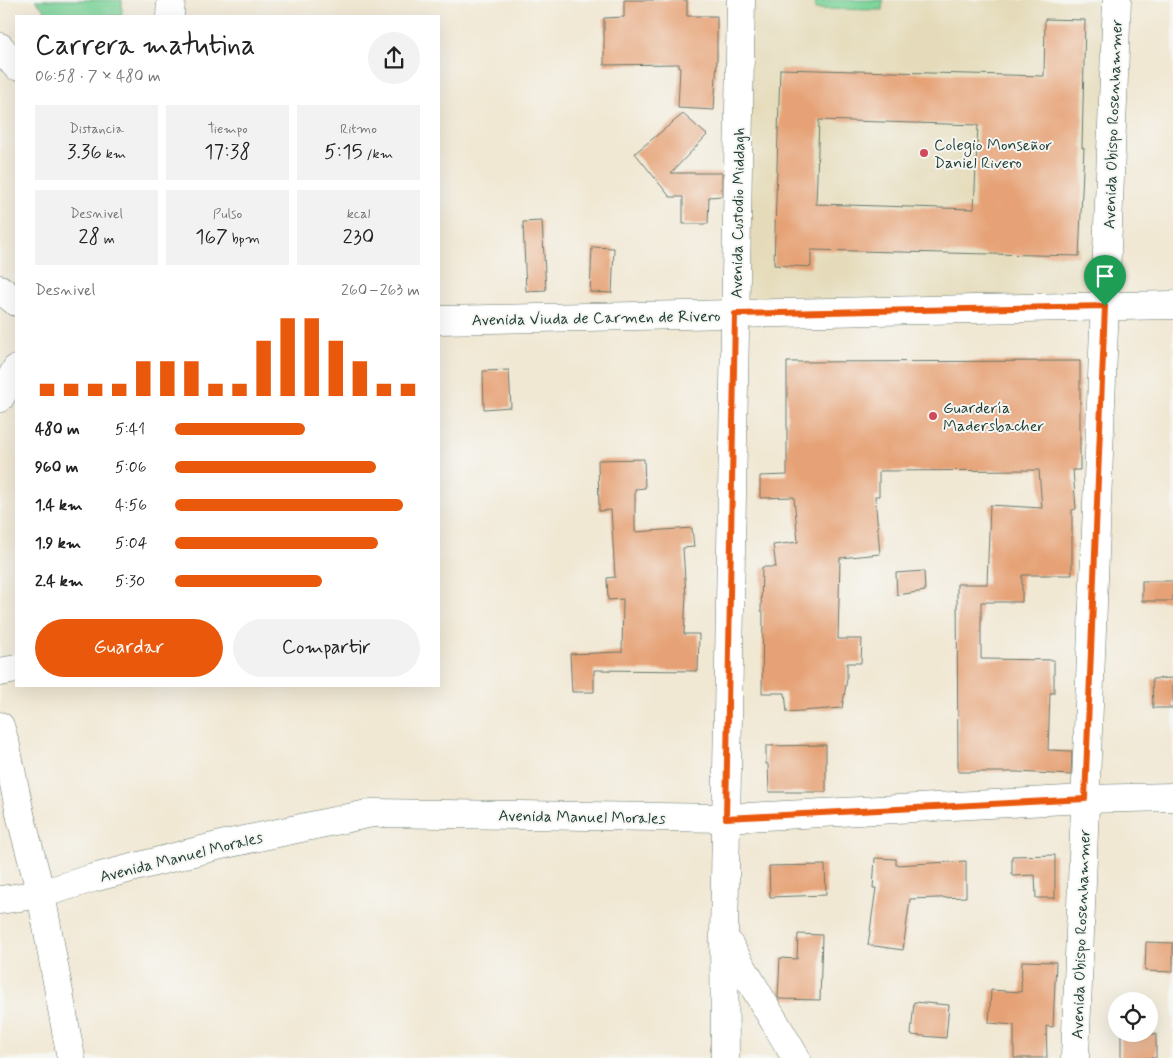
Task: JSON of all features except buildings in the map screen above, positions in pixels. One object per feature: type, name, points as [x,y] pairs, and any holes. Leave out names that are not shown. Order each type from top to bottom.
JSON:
[{"type":"street","points":[[170,15],[171,0]]},
{"type":"street","name":"Avenida Custodio Middagh","points":[[725,1058],[724,936],[741,0]]},
{"type":"street","name":"Avenida Obispo Rosenhammer","points":[[1075,1058],[1117,0]]},
{"type":"street","points":[[0,47],[15,65]]},
{"type":"street","points":[[0,289],[15,301]]},
{"type":"street","name":"Avenida Viuda de Carmen de Rivero","points":[[440,320],[1173,305]]},
{"type":"street","points":[[0,398],[15,371]]},
{"type":"street","points":[[0,672],[15,669]]},
{"type":"street","points":[[0,726],[41,894],[71,1058]]},
{"type":"street","name":"Avenida Manuel Morales","points":[[0,900],[41,894],[93,878],[221,845],[372,813],[726,818],[1085,799],[1173,797]]},
{"type":"street","points":[[724,936],[796,1058]]},
{"type":"shaded area","name":"Colegio Monseñor Daniel Rivero","points":[[741,0],[1117,0],[1105,306],[735,314]]},
{"type":"green space","points":[[35,0],[122,0],[122,15],[49,15]]},
{"type":"green space","points":[[816,0],[883,0],[882,10],[815,9]]},
{"type":"place","name":"Colegio Monseñor Daniel Rivero","points":[[924,153]]},
{"type":"place","name":"Guardería Madersbacher","points":[[933,416]]},
{"type":"route","points":[[1105,306],[1085,799],[726,818],[735,314],[1105,306]]}]
